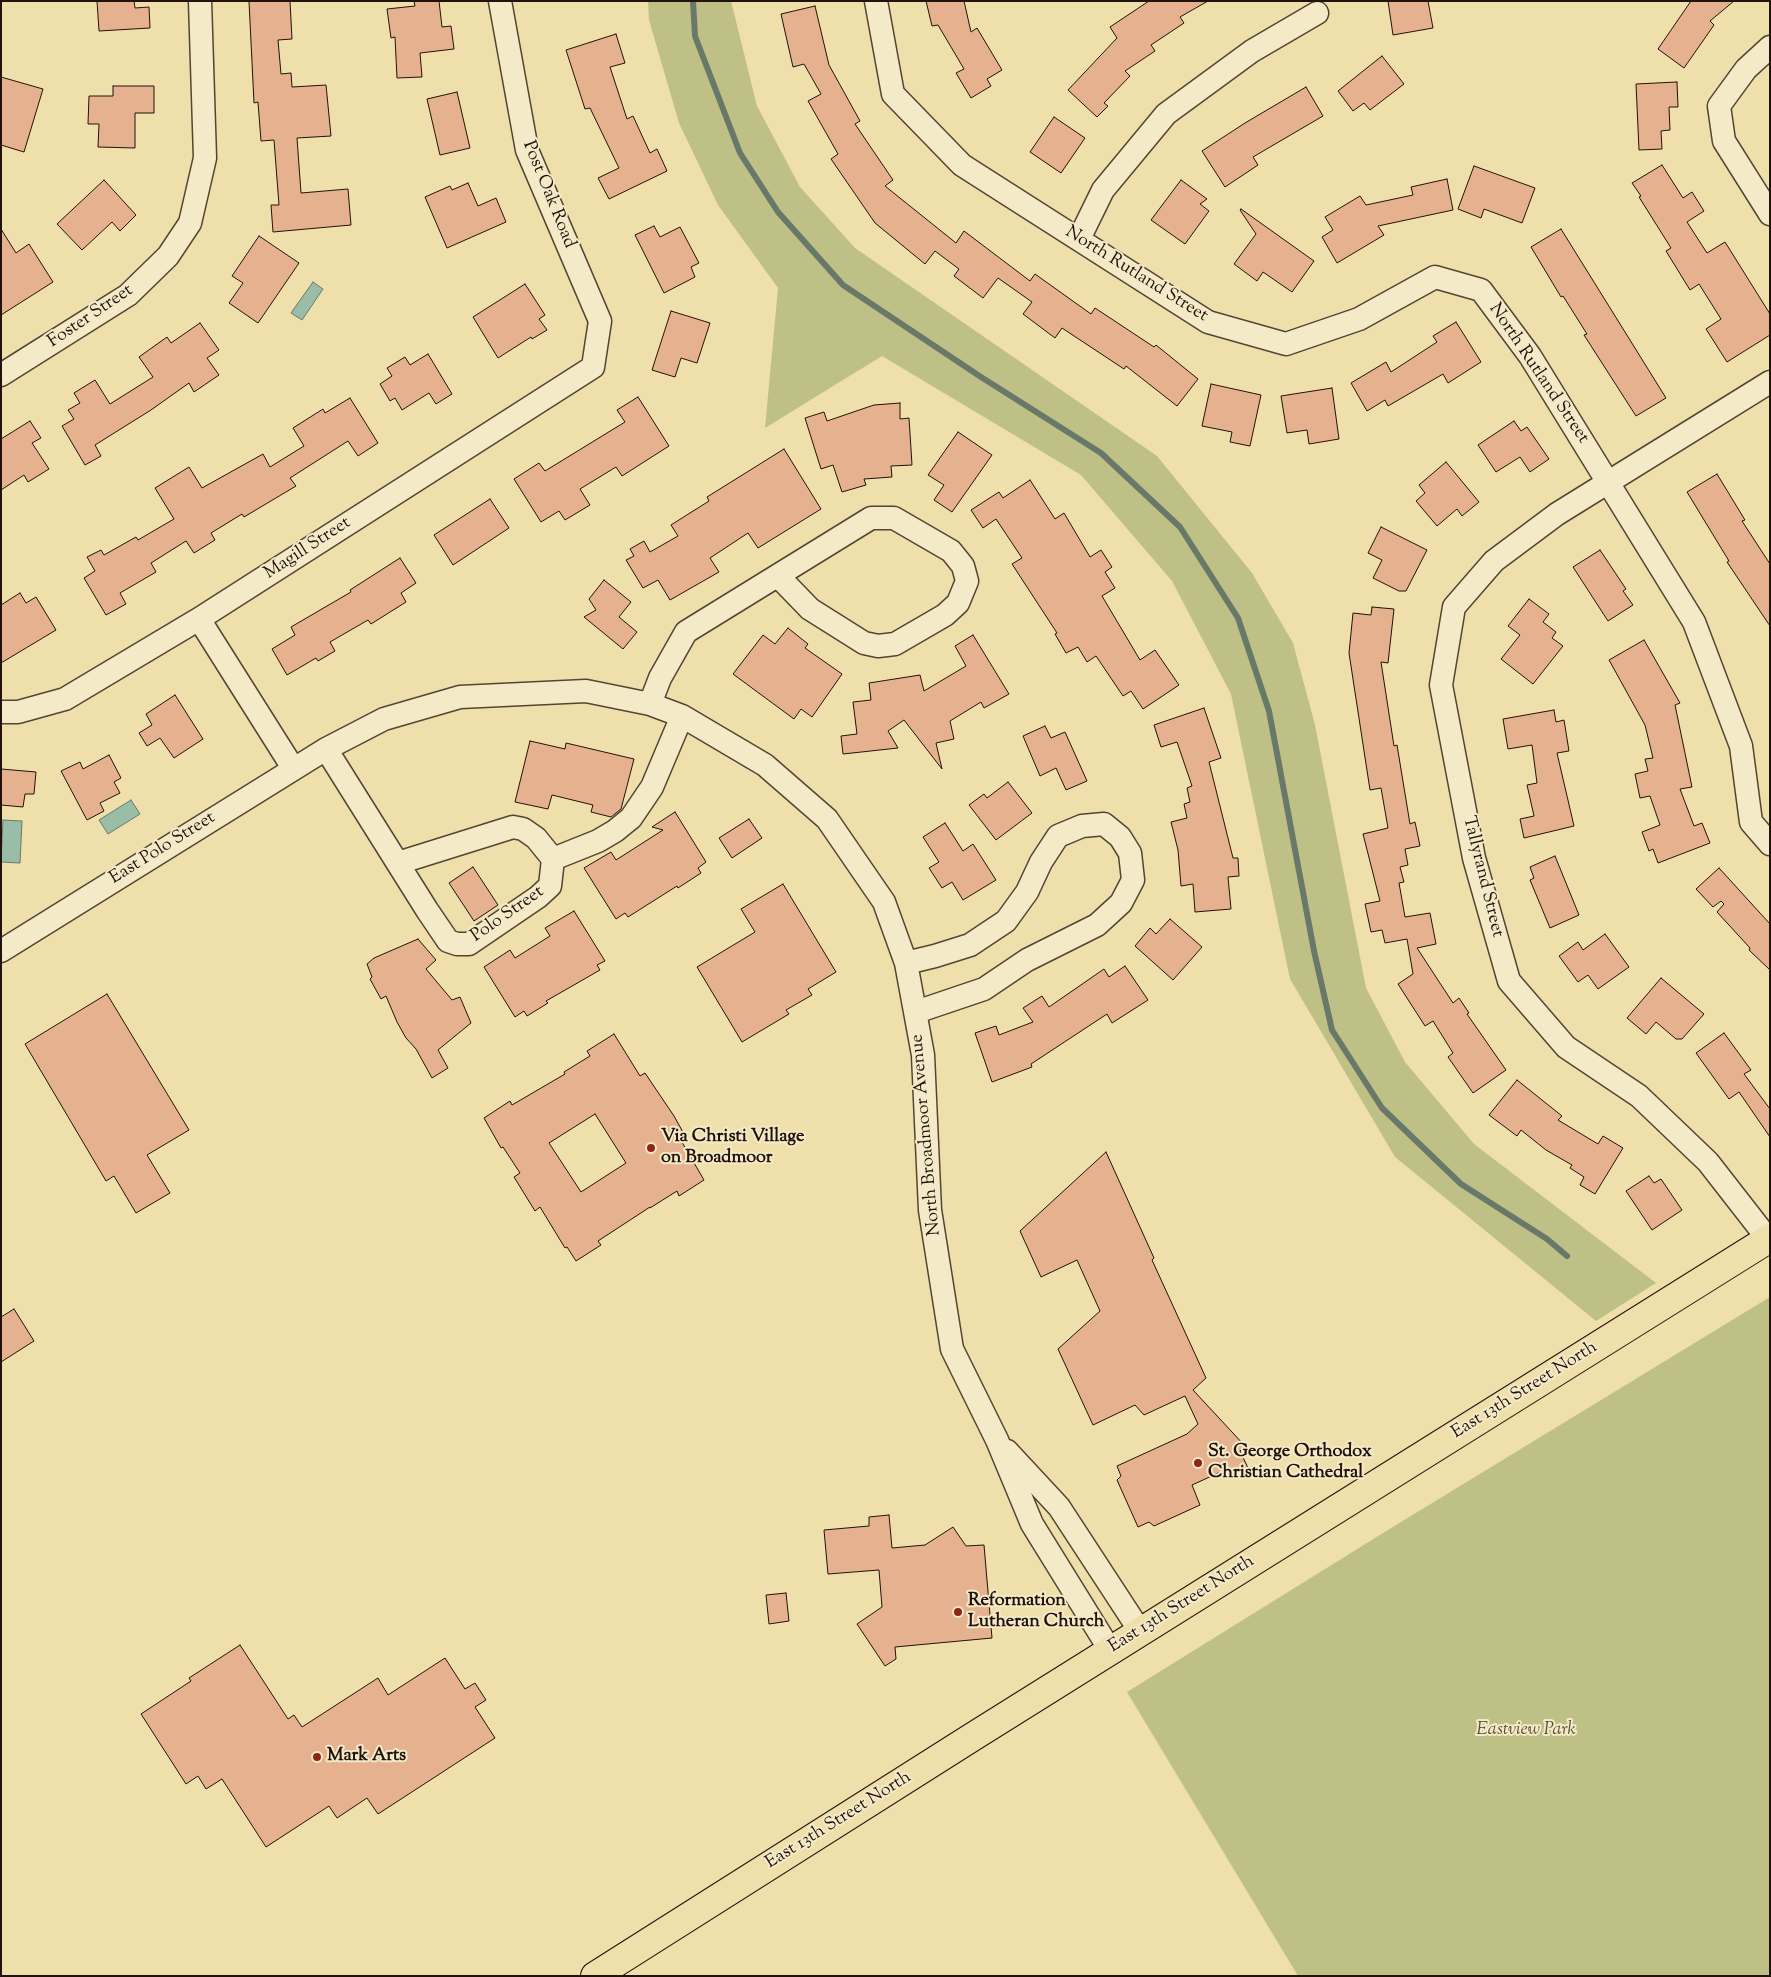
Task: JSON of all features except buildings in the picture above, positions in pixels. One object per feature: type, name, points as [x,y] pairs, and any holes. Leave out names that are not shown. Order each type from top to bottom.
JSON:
[{"type":"main road","name":"East 13th Street North","points":[[595,1976],[1110,1650],[1769,1238]]},
{"type":"street","name":"Foster Street","points":[[1,375],[128,295],[168,256],[190,224],[205,158],[200,1]]},
{"type":"street","name":"Post Oak Road","points":[[500,1],[527,150],[600,321],[595,355]]},
{"type":"street","name":"North Rutland Street","points":[[876,1],[893,94],[962,164],[1208,322],[1286,344],[1359,319],[1435,277],[1481,290],[1530,356],[1694,622],[1741,746],[1751,822],[1770,844]]},
{"type":"street","points":[[1079,239],[1103,190],[1166,114],[1252,51],[1317,13]]},
{"type":"street","points":[[1770,47],[1746,69],[1719,106],[1724,141],[1770,214]]},
{"type":"street","name":"Magill Street","points":[[1,712],[18,712],[65,698],[200,619],[593,367],[595,355]]},
{"type":"street","name":"Tallyrand Street","points":[[1769,1238],[1708,1162],[1640,1096],[1566,1047],[1509,981],[1474,858],[1441,685],[1454,607],[1494,561],[1557,514],[1770,382]]},
{"type":"street","points":[[650,704],[660,678],[686,632],[870,518],[894,518],[951,551],[963,566],[966,581],[958,604],[945,615],[895,644],[878,646],[864,643],[810,609],[778,576]]},
{"type":"street","points":[[200,619],[294,768]]},
{"type":"street","name":"North Broadmoor Avenue","points":[[326,749],[384,719],[460,697],[586,691],[650,704],[682,716],[765,765],[827,818],[884,902],[906,963],[923,1055],[930,1210],[952,1349],[996,1440],[1032,1524],[1110,1650]]},
{"type":"street","points":[[398,863],[512,827],[523,829],[536,838],[553,859],[598,841],[615,831],[631,818],[652,787],[682,716]]},
{"type":"street","name":"East Polo Street","points":[[1,951],[326,749]]},
{"type":"street","name":"Polo Street","points":[[326,749],[448,940],[457,944],[469,944],[538,897],[550,886],[553,859]]},
{"type":"street","points":[[906,963],[970,945],[1006,921],[1027,892],[1041,862],[1058,836],[1082,826],[1104,824],[1120,837],[1130,853],[1133,880],[1121,903],[1097,925],[1027,960],[984,989],[916,1012]]},
{"type":"street","name":"North Broadmoor Avenue","points":[[996,1440],[1059,1507],[1140,1632]]},
{"type":"green space","points":[[648,1],[731,1],[757,106],[800,187],[855,248],[1157,456],[1252,573],[1293,643],[1315,725],[1366,988],[1405,1062],[1474,1144],[1656,1283],[1596,1321],[1395,1157],[1290,979],[1231,694],[1172,581],[1081,475],[882,356],[765,428],[778,288],[718,205],[679,123],[649,20]]},
{"type":"green space","name":"Eastview Park","points":[[1770,1297],[1770,1976],[1298,1976],[1127,1692]]},
{"type":"shaded area","points":[[313,282],[323,289],[302,320],[291,313]]},
{"type":"shaded area","points":[[131,800],[140,814],[108,834],[99,820]]},
{"type":"shaded area","points":[[3,820],[22,821],[20,863],[1,862]]},
{"type":"waterway","points":[[693,1],[695,36],[740,153],[778,212],[843,285],[981,377],[1101,453],[1180,527],[1238,618],[1269,711],[1314,951],[1332,1030],[1382,1108],[1461,1184],[1547,1239],[1567,1256]]},
{"type":"place","name":"Via Christi Village on Broadmoor","points":[[651,1148]]},
{"type":"place","name":"St. George Orthodox Christian Cathedral","points":[[1198,1463]]},
{"type":"place","name":"Reformation Lutheran Church","points":[[958,1612]]},
{"type":"place","name":"Mark Arts","points":[[317,1757]]}]
